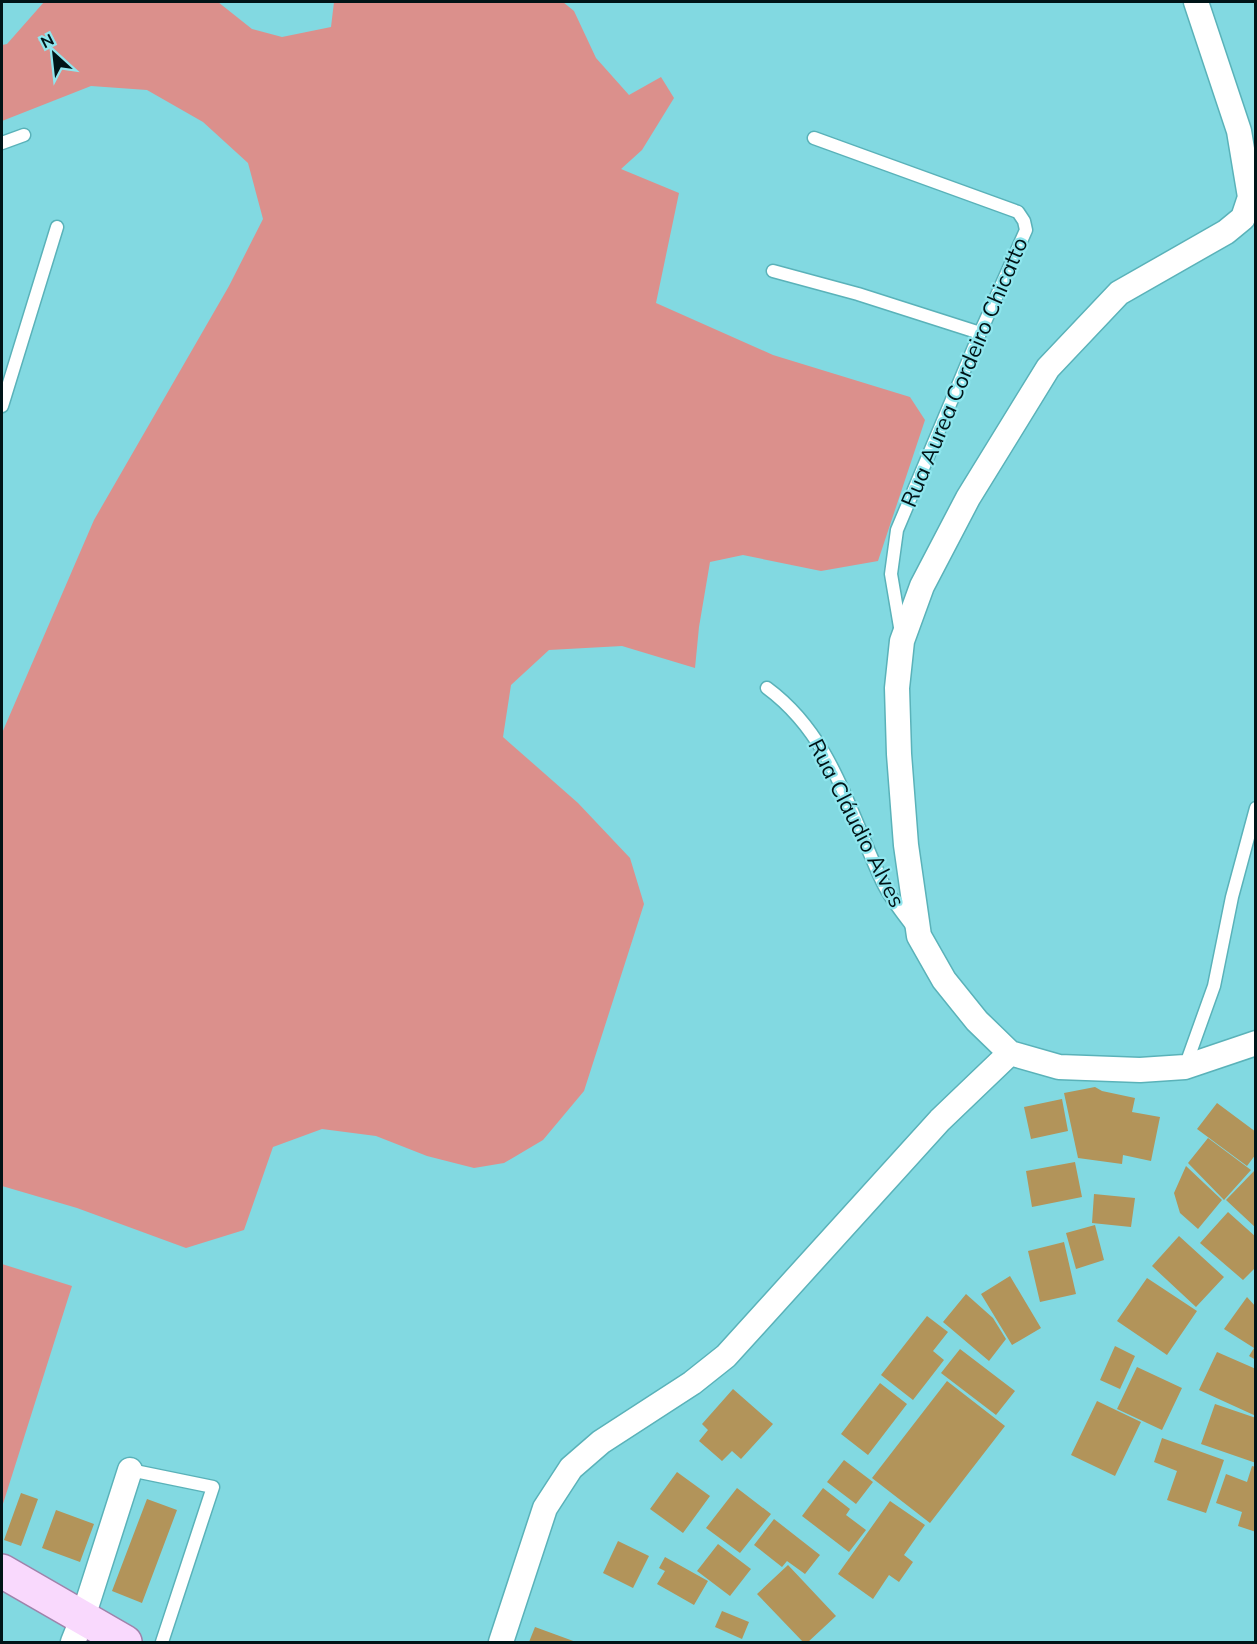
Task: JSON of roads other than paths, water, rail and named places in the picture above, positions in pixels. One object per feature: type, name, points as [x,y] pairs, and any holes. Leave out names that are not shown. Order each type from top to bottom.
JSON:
[{"type":"main road","points":[[2,1571],[78,1630],[125,1642]]},
{"type":"street","points":[[1196,2],[1239,131],[1250,197],[1243,218],[1226,232],[1119,293],[1048,368],[968,498],[921,586],[902,640],[897,688],[899,753],[906,845],[919,936],[944,980],[977,1021],[1010,1053],[1059,1067],[1140,1070],[1185,1067],[1256,1043]]},
{"type":"street","points":[[501,1642],[545,1508],[571,1468],[601,1442],[692,1383],[726,1356],[940,1120],[1010,1053]]},
{"type":"street","points":[[78,1630],[130,1470]]},
{"type":"lane","points":[[2,143],[24,135]]},
{"type":"lane","name":"Rua Aurea Cordeiro Chicatto","points":[[814,138],[1018,212],[1024,221],[1026,230],[897,530],[891,574],[902,640]]},
{"type":"lane","points":[[2,406],[57,227]]},
{"type":"lane","points":[[773,271],[858,294],[980,333]]},
{"type":"lane","name":"Rua Cláudio Alves","points":[[767,688],[785,701],[808,727],[836,771],[883,883],[919,936]]},
{"type":"lane","points":[[1185,1067],[1214,986],[1232,897],[1256,808]]},
{"type":"lane","points":[[130,1470],[213,1487],[162,1642]]}]
